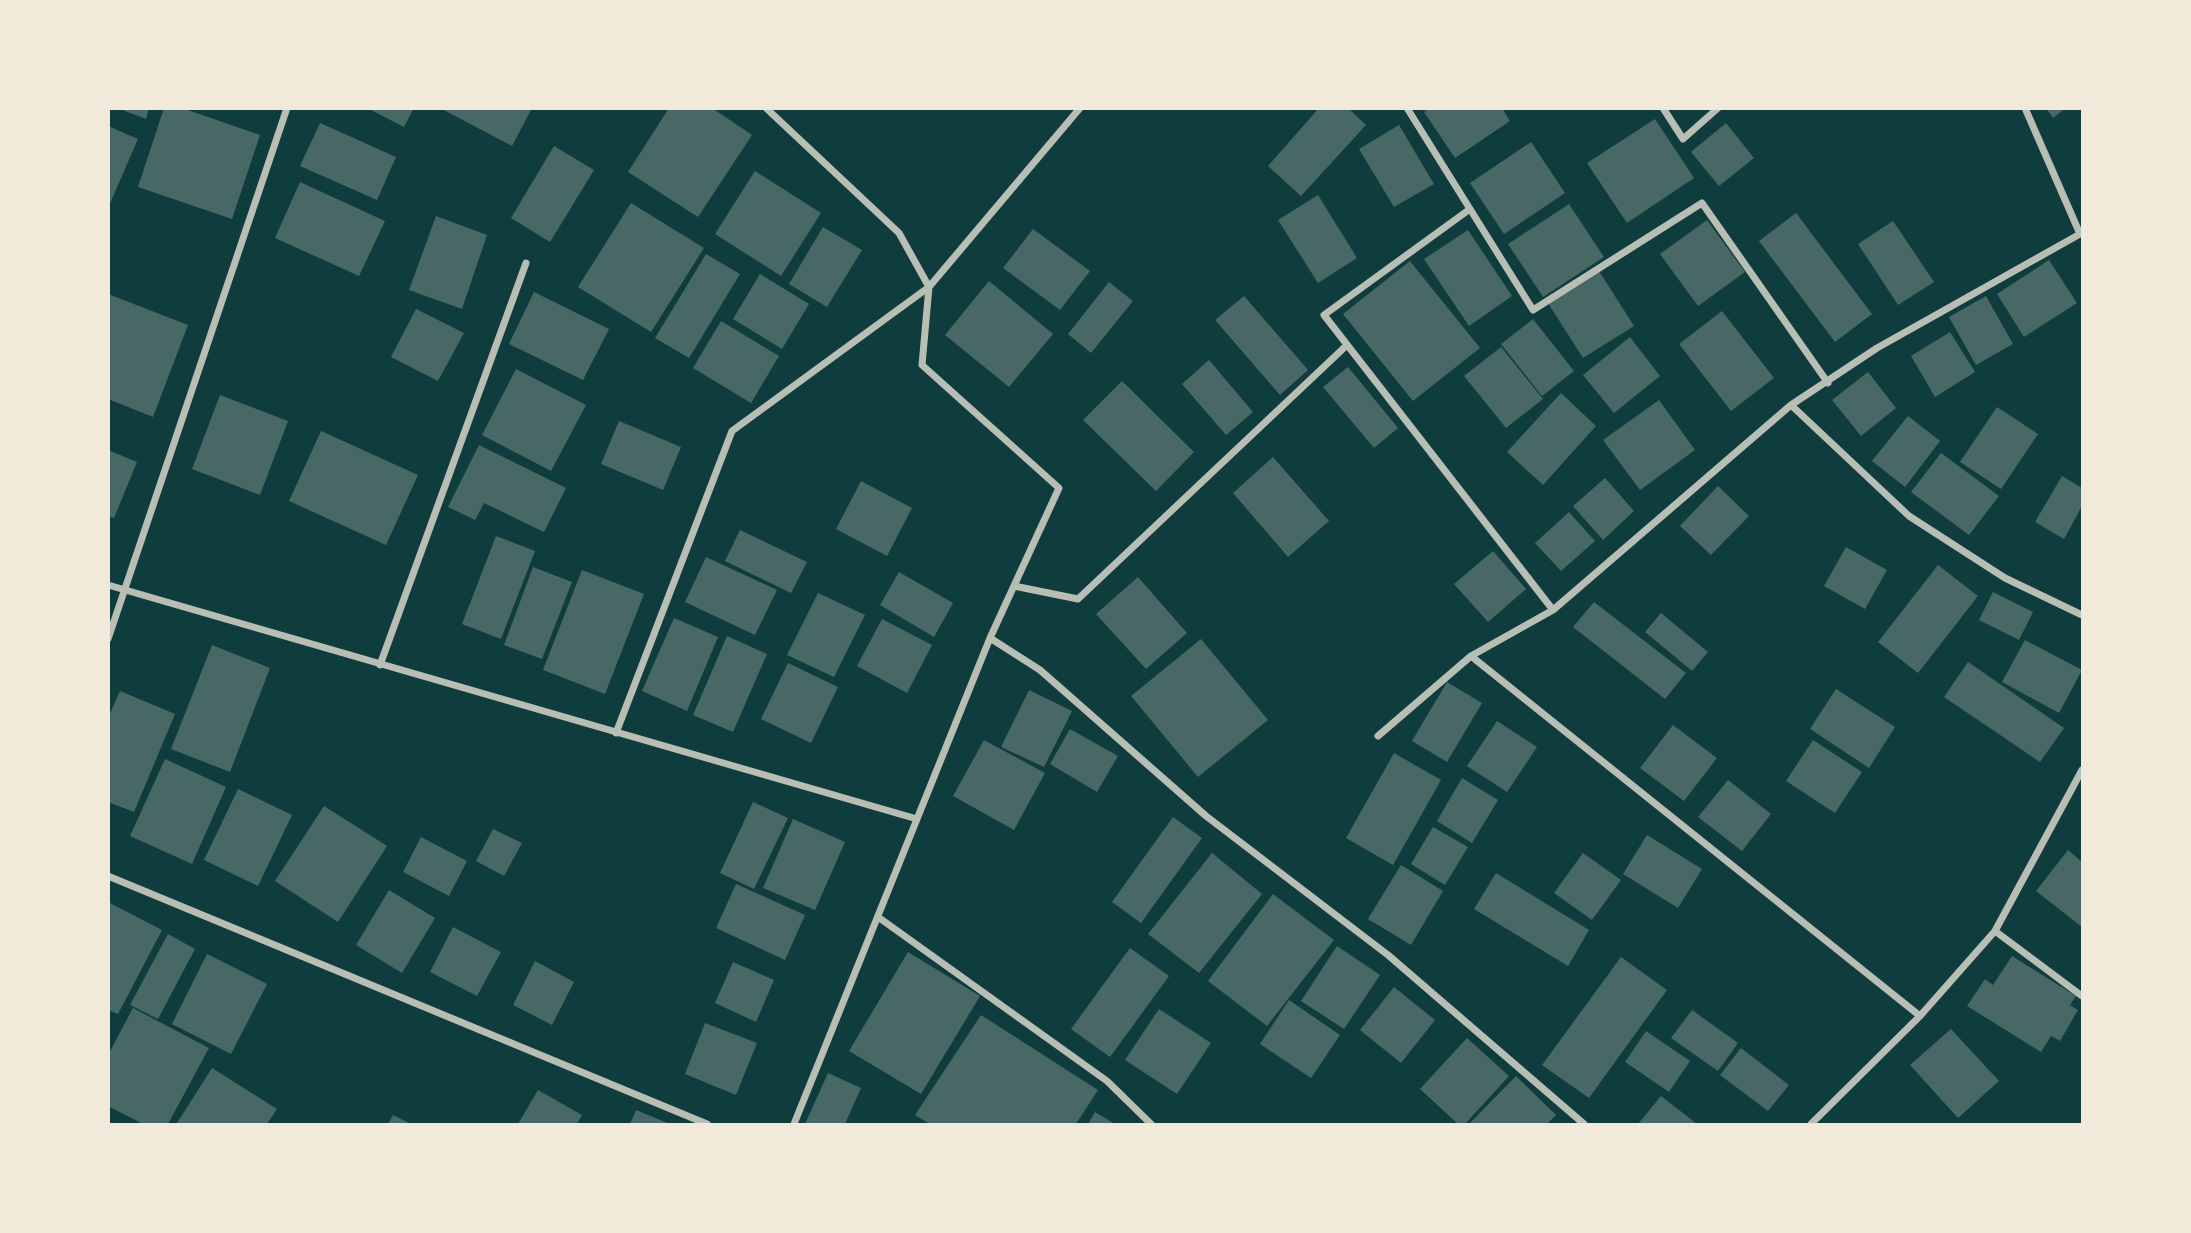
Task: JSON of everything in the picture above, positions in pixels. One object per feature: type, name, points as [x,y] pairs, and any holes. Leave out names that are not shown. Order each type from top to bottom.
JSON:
[{"type":"street","points":[[108,639],[287,108]]},
{"type":"street","points":[[766,108],[899,233],[929,287],[922,365],[1059,488],[990,638],[794,1125]]},
{"type":"street","points":[[616,733],[732,431],[929,287],[1080,108]]},
{"type":"street","points":[[1407,108],[1532,310],[1702,203],[1828,383]]},
{"type":"street","points":[[1663,108],[1683,139],[1718,108]]},
{"type":"street","points":[[1377,736],[1471,656],[1553,610],[1791,405],[1828,383],[1877,348],[2081,233],[2025,108]]},
{"type":"street","points":[[1470,209],[1324,315],[1553,610]]},
{"type":"street","points":[[380,665],[526,263]]},
{"type":"street","points":[[1014,586],[1078,598],[1347,345]]},
{"type":"street","points":[[1791,405],[1909,516],[2005,579],[2082,615]]},
{"type":"street","points":[[108,585],[917,819]]},
{"type":"street","points":[[990,638],[1040,670],[1206,816],[1388,955],[1584,1125]]},
{"type":"street","points":[[1471,656],[1920,1016]]},
{"type":"street","points":[[1811,1125],[1920,1016],[1995,931],[2082,770]]},
{"type":"street","points":[[108,876],[707,1125]]},
{"type":"street","points":[[878,917],[1107,1081],[1151,1125]]},
{"type":"street","points":[[1995,931],[2082,996]]},
{"type":"building","points":[[117,108],[149,108],[146,119]]},
{"type":"building","points":[[164,108],[182,108],[260,135],[232,219],[138,187]]},
{"type":"building","points":[[367,108],[414,108],[404,127]]},
{"type":"building","points":[[440,108],[532,108],[512,146]]},
{"type":"building","points":[[669,108],[712,108],[752,135],[698,217],[628,172]]},
{"type":"building","points":[[1319,108],[1348,108],[1366,125],[1301,196],[1268,166]]},
{"type":"building","points":[[1429,108],[1502,108],[1510,121],[1455,158],[1424,112]]},
{"type":"building","points":[[2046,108],[2066,108],[2053,118]]},
{"type":"building","points":[[1655,119],[1694,178],[1627,223],[1587,163]]},
{"type":"building","points":[[320,123],[396,157],[377,200],[300,166]]},
{"type":"building","points":[[1726,123],[1754,158],[1719,186],[1691,152]]},
{"type":"building","points":[[1399,125],[1434,184],[1394,207],[1359,149]]},
{"type":"building","points":[[108,126],[138,139],[108,208]]},
{"type":"building","points":[[1531,142],[1565,193],[1504,234],[1470,183]]},
{"type":"building","points":[[554,146],[594,170],[550,242],[511,218]]},
{"type":"building","points":[[755,171],[821,213],[781,276],[715,234]]},
{"type":"building","points":[[300,182],[385,221],[359,276],[275,238]]},
{"type":"building","points":[[1318,195],[1357,258],[1318,283],[1278,220]]},
{"type":"building","points":[[631,203],[704,248],[651,332],[578,287]]},
{"type":"building","points":[[1569,204],[1604,257],[1543,297],[1508,244]]},
{"type":"building","points":[[1796,213],[1872,314],[1835,342],[1759,241]]},
{"type":"building","points":[[436,216],[487,235],[462,309],[409,290]]},
{"type":"building","points":[[1707,220],[1745,272],[1698,306],[1660,254]]},
{"type":"building","points":[[1893,221],[1934,282],[1898,305],[1858,244]]},
{"type":"building","points":[[823,227],[862,250],[827,307],[789,284]]},
{"type":"building","points":[[1033,229],[1090,271],[1060,310],[1003,268]]},
{"type":"building","points":[[1468,230],[1512,296],[1469,326],[1424,259]]},
{"type":"building","points":[[706,254],[740,274],[689,358],[655,338]]},
{"type":"building","points":[[2049,260],[2077,303],[2024,337],[1997,294]]},
{"type":"building","points":[[1410,261],[1480,348],[1413,401],[1343,314]]},
{"type":"building","points":[[1599,271],[1634,326],[1583,358],[1548,303]]},
{"type":"building","points":[[760,274],[809,304],[782,349],[733,319]]},
{"type":"building","points":[[989,281],[1053,334],[1009,387],[945,335]]},
{"type":"building","points":[[1109,282],[1133,301],[1091,353],[1068,334]]},
{"type":"building","points":[[534,292],[609,329],[583,380],[509,344]]},
{"type":"building","points":[[108,294],[188,325],[153,417],[108,399]]},
{"type":"building","points":[[1244,296],[1308,370],[1280,395],[1215,320]]},
{"type":"building","points":[[1986,296],[2013,344],[1976,365],[1949,317]]},
{"type":"building","points":[[416,309],[464,333],[438,381],[391,357]]},
{"type":"building","points":[[1722,311],[1774,378],[1731,411],[1679,344]]},
{"type":"building","points":[[1533,319],[1574,371],[1542,396],[1501,344]]},
{"type":"building","points":[[721,321],[779,356],[751,403],[693,368]]},
{"type":"building","points":[[1950,332],[1975,372],[1935,397],[1911,356]]},
{"type":"building","points":[[1630,337],[1660,376],[1614,413],[1583,375]]},
{"type":"building","points":[[1501,347],[1543,399],[1506,428],[1464,376]]},
{"type":"building","points":[[1209,360],[1253,412],[1226,435],[1182,384]]},
{"type":"building","points":[[1348,367],[1398,428],[1374,448],[1323,387]]},
{"type":"building","points":[[516,369],[586,405],[551,471],[482,435]]},
{"type":"building","points":[[1868,372],[1896,408],[1861,436],[1832,400]]},
{"type":"building","points":[[1122,381],[1194,452],[1156,491],[1083,420]]},
{"type":"building","points":[[1561,393],[1596,426],[1543,485],[1507,452]]},
{"type":"building","points":[[220,395],[288,421],[260,495],[192,469]]},
{"type":"building","points":[[1659,400],[1695,450],[1640,490],[1603,440]]},
{"type":"building","points":[[1997,407],[2038,434],[2001,489],[1960,462]]},
{"type":"building","points":[[1908,416],[1940,441],[1905,487],[1872,461]]},
{"type":"building","points":[[619,421],[681,447],[663,490],[601,464]]},
{"type":"building","points":[[321,431],[418,475],[386,545],[289,501]]},
{"type":"building","points":[[479,445],[566,488],[544,532],[484,503],[475,520],[448,507]]},
{"type":"building","points":[[108,450],[137,462],[114,518],[108,516]]},
{"type":"building","points":[[1941,453],[1999,496],[1969,535],[1911,492]]},
{"type":"building","points":[[1273,457],[1329,521],[1288,557],[1233,493]]},
{"type":"building","points":[[2062,476],[2082,488],[2082,506],[2064,539],[2035,522]]},
{"type":"building","points":[[1605,478],[1634,511],[1603,540],[1573,506]]},
{"type":"building","points":[[861,481],[912,508],[887,556],[836,529]]},
{"type":"building","points":[[1718,486],[1749,516],[1711,555],[1680,526]]},
{"type":"building","points":[[1569,512],[1595,541],[1561,571],[1535,543]]},
{"type":"building","points":[[740,530],[807,562],[791,593],[725,561]]},
{"type":"building","points":[[496,536],[535,551],[501,639],[462,624]]},
{"type":"building","points":[[1846,547],[1887,570],[1865,609],[1824,586]]},
{"type":"building","points":[[1493,551],[1526,589],[1488,622],[1454,584]]},
{"type":"building","points":[[706,557],[777,590],[755,635],[685,602]]},
{"type":"building","points":[[1938,565],[1978,596],[1918,673],[1878,642]]},
{"type":"building","points":[[533,567],[572,582],[542,659],[504,645]]},
{"type":"building","points":[[582,570],[644,594],[605,694],[543,670]]},
{"type":"building","points":[[899,572],[953,603],[934,637],[880,605]]},
{"type":"building","points":[[1138,577],[1187,633],[1146,669],[1096,614]]},
{"type":"building","points":[[1993,592],[2033,612],[2019,640],[1979,620]]},
{"type":"building","points":[[818,593],[865,615],[834,677],[787,655]]},
{"type":"building","points":[[1594,602],[1686,673],[1665,699],[1573,627]]},
{"type":"building","points":[[1661,613],[1708,652],[1692,671],[1645,632]]},
{"type":"building","points":[[674,618],[718,637],[687,711],[642,691]]},
{"type":"building","points":[[882,619],[932,645],[907,693],[857,666]]},
{"type":"building","points":[[727,636],[767,654],[733,732],[693,715]]},
{"type":"building","points":[[1201,639],[1268,720],[1198,777],[1131,696]]},
{"type":"building","points":[[2025,640],[2082,670],[2059,713],[2002,682]]},
{"type":"building","points":[[212,645],[270,668],[230,772],[171,749]]},
{"type":"building","points":[[1968,662],[2064,728],[2040,762],[1944,697]]},
{"type":"building","points":[[788,663],[838,687],[811,743],[761,719]]},
{"type":"building","points":[[1447,682],[1482,703],[1447,762],[1412,741]]},
{"type":"building","points":[[1836,689],[1895,727],[1869,768],[1810,729]]},
{"type":"building","points":[[1029,690],[1072,711],[1044,767],[1001,747]]},
{"type":"building","points":[[120,691],[175,714],[134,812],[108,802],[108,718]]},
{"type":"building","points":[[1497,721],[1537,747],[1507,792],[1467,766]]},
{"type":"building","points":[[1673,725],[1717,758],[1684,801],[1640,768]]},
{"type":"building","points":[[1070,729],[1118,756],[1097,792],[1050,764]]},
{"type":"building","points":[[984,740],[1045,773],[1014,830],[953,796]]},
{"type":"building","points":[[1813,740],[1862,772],[1835,813],[1786,781]]},
{"type":"building","points":[[1394,753],[1441,780],[1393,865],[1346,838]]},
{"type":"building","points":[[165,759],[226,787],[192,864],[130,836]]},
{"type":"building","points":[[1462,778],[1498,800],[1472,843],[1437,821]]},
{"type":"building","points":[[1728,780],[1771,814],[1742,851],[1698,817]]},
{"type":"building","points":[[238,789],[292,815],[258,886],[204,860]]},
{"type":"building","points":[[753,802],[788,818],[754,889],[720,873]]},
{"type":"building","points":[[324,806],[387,846],[338,922],[275,881]]},
{"type":"building","points":[[1173,817],[1202,838],[1141,923],[1112,902]]},
{"type":"building","points":[[793,819],[845,842],[815,910],[763,888]]},
{"type":"building","points":[[1433,827],[1468,847],[1445,885],[1411,864]]},
{"type":"building","points":[[493,829],[522,843],[504,876],[476,861]]},
{"type":"building","points":[[1647,835],[1702,869],[1678,908],[1623,874]]},
{"type":"building","points":[[421,837],[467,861],[449,896],[403,872]]},
{"type":"building","points":[[2068,850],[2082,862],[2082,927],[2036,891]]},
{"type":"building","points":[[1212,853],[1262,894],[1199,973],[1148,934]]},
{"type":"building","points":[[1583,853],[1621,880],[1592,920],[1554,893]]},
{"type":"building","points":[[1401,865],[1443,891],[1411,945],[1368,919]]},
{"type":"building","points":[[1496,873],[1589,930],[1568,966],[1474,909]]},
{"type":"building","points":[[736,884],[805,915],[785,960],[716,928]]},
{"type":"building","points":[[389,890],[435,918],[402,973],[356,945]]},
{"type":"building","points":[[1273,894],[1334,940],[1267,1026],[1208,981]]},
{"type":"building","points":[[108,902],[162,930],[118,1014],[108,1010]]},
{"type":"building","points":[[453,927],[501,952],[477,996],[430,972]]},
{"type":"building","points":[[168,934],[195,949],[158,1019],[130,1005]]},
{"type":"building","points":[[1337,946],[1380,975],[1344,1029],[1301,1001]]},
{"type":"building","points":[[1130,948],[1169,976],[1110,1057],[1071,1029]]},
{"type":"building","points":[[908,952],[980,996],[921,1094],[849,1051]]},
{"type":"building","points":[[207,954],[267,984],[231,1054],[172,1024]]},
{"type":"building","points":[[2012,956],[2076,996],[2070,1005],[2078,1010],[2060,1041],[2051,1036],[2041,1052],[1967,1006],[1985,979],[1993,985]]},
{"type":"building","points":[[1621,957],[1667,990],[1589,1098],[1542,1065]]},
{"type":"building","points":[[535,961],[574,982],[552,1025],[513,1005]]},
{"type":"building","points":[[733,962],[774,980],[756,1022],[715,1003]]},
{"type":"building","points":[[1394,987],[1435,1020],[1401,1063],[1360,1030]]},
{"type":"building","points":[[1289,1000],[1340,1035],[1311,1078],[1260,1044]]},
{"type":"building","points":[[133,1008],[209,1048],[168,1124],[143,1124],[108,1106],[108,1055]]},
{"type":"building","points":[[1159,1009],[1211,1043],[1177,1094],[1125,1060]]},
{"type":"building","points":[[1692,1010],[1738,1043],[1718,1071],[1671,1038]]},
{"type":"building","points":[[981,1015],[1098,1090],[1076,1124],[930,1124],[915,1115]]},
{"type":"building","points":[[705,1023],[757,1043],[736,1095],[685,1074]]},
{"type":"building","points":[[1951,1029],[1999,1081],[1958,1118],[1910,1065]]},
{"type":"building","points":[[1646,1031],[1690,1061],[1669,1092],[1625,1062]]},
{"type":"building","points":[[1467,1038],[1509,1076],[1465,1124],[1458,1124],[1420,1089]]},
{"type":"building","points":[[1741,1048],[1789,1085],[1768,1111],[1720,1075]]},
{"type":"building","points":[[212,1068],[277,1109],[267,1124],[177,1123]]},
{"type":"building","points":[[828,1073],[861,1088],[845,1124],[805,1124]]},
{"type":"building","points":[[1516,1076],[1556,1115],[1547,1124],[1469,1124]]},
{"type":"building","points":[[538,1090],[582,1115],[577,1124],[518,1124]]},
{"type":"building","points":[[1661,1096],[1697,1124],[1638,1124]]},
{"type":"building","points":[[636,1110],[670,1124],[630,1124]]},
{"type":"building","points":[[1095,1112],[1115,1124],[1088,1124]]},
{"type":"building","points":[[393,1115],[411,1124],[388,1124]]}]
